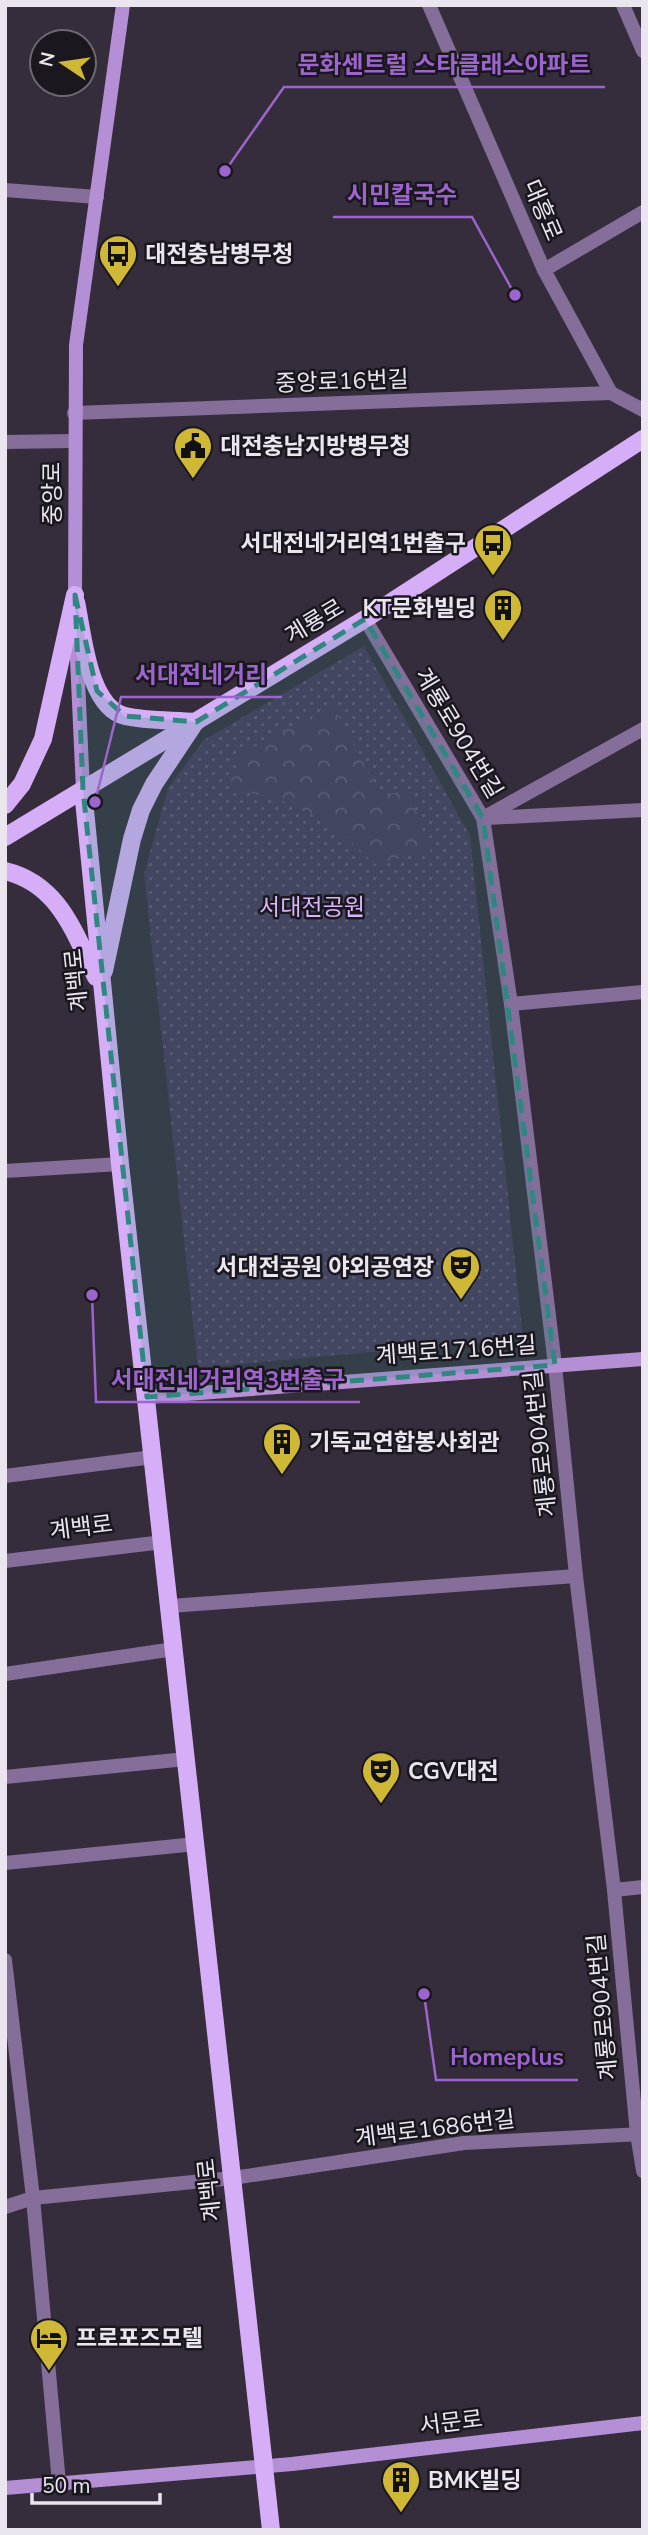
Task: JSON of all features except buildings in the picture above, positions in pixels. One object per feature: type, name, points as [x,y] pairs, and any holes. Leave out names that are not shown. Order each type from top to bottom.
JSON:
[{"type":"main road","name":"중앙로","points":[[83,790],[75,595],[76,345],[123,5]]},
{"type":"main road","name":"계룡로","points":[[5,837],[365,619],[643,439]]},
{"type":"main road","points":[[75,595],[97,691],[109,708],[125,716],[196,722],[153,784],[141,810],[132,839],[101,987]]},
{"type":"main road","points":[[5,805],[22,784],[43,739],[75,595]]},
{"type":"main road","name":"계백로","points":[[83,790],[120,1164],[271,2530]]},
{"type":"main road","points":[[5,871],[24,876],[44,887],[74,930],[101,987]]},
{"type":"main road","name":"계백로1716번길","points":[[147,1397],[643,1359]]},
{"type":"main road","name":"서문로","points":[[5,2488],[264,2466],[643,2423]]},
{"type":"street","name":"대흥로","points":[[429,5],[544,270],[611,393]]},
{"type":"street","points":[[623,5],[643,51]]},
{"type":"street","points":[[5,190],[97,197]]},
{"type":"street","points":[[544,270],[643,212]]},
{"type":"street","points":[[611,393],[643,410]]},
{"type":"street","name":"중앙로16번길","points":[[75,414],[611,393]]},
{"type":"street","points":[[5,442],[74,441]]},
{"type":"street","name":"계룡로904번길","points":[[365,619],[483,818],[511,1004],[555,1365],[643,2171]]},
{"type":"street","points":[[483,818],[643,729]]},
{"type":"street","points":[[483,818],[643,810]]},
{"type":"street","points":[[511,1004],[643,992]]},
{"type":"street","points":[[5,1171],[120,1164]]},
{"type":"street","points":[[5,1476],[153,1457]]},
{"type":"street","name":"계백로","points":[[5,1561],[163,1542]]},
{"type":"street","points":[[170,1606],[576,1576]]},
{"type":"street","points":[[5,1674],[174,1649]]},
{"type":"street","points":[[5,1777],[186,1759]]},
{"type":"street","points":[[5,1863],[196,1844]]},
{"type":"street","points":[[614,1890],[643,1887]]},
{"type":"street","points":[[5,1960],[33,2198],[59,2483]]},
{"type":"street","name":"계백로1686번길","points":[[5,2207],[33,2198],[233,2178],[464,2143],[640,2134]]},
{"type":"highlighted area","points":[[75,595],[97,691],[125,716],[196,722],[365,619],[483,818],[555,1365],[147,1397],[83,790]]},
{"type":"green space","name":"서대전공원","points":[[364,646],[470,836],[523,1338],[198,1368],[144,874],[168,788],[204,740]]},
{"type":"green space","points":[[335,708],[380,796],[408,790],[431,851],[375,864],[330,823],[284,802],[229,787],[241,754],[294,725]]},
{"type":"place","name":"문화센트럴 스타클래스아파트","points":[[225,171]]},
{"type":"place","name":"대전충남병무청","points":[[118,288]]},
{"type":"place","name":"시민칼국수","points":[[515,295]]},
{"type":"place","name":"대전충남지방병무청","points":[[193,480]]},
{"type":"place","name":"서대전네거리역1번출구","points":[[493,577]]},
{"type":"place","name":"KT문화빌딩","points":[[503,642]]},
{"type":"place","name":"서대전네거리","points":[[95,802]]},
{"type":"place","name":"서대전네거리역3번출구","points":[[92,1295]]},
{"type":"place","name":"서대전공원 야외공연장","points":[[461,1301]]},
{"type":"place","name":"기독교연합봉사회관","points":[[282,1476]]},
{"type":"place","name":"CGV대전","points":[[381,1805]]},
{"type":"place","name":"Homeplus","points":[[424,1994]]},
{"type":"place","name":"프로포즈모텔","points":[[49,2372]]},
{"type":"place","name":"BMK빌딩","points":[[401,2514]]}]
